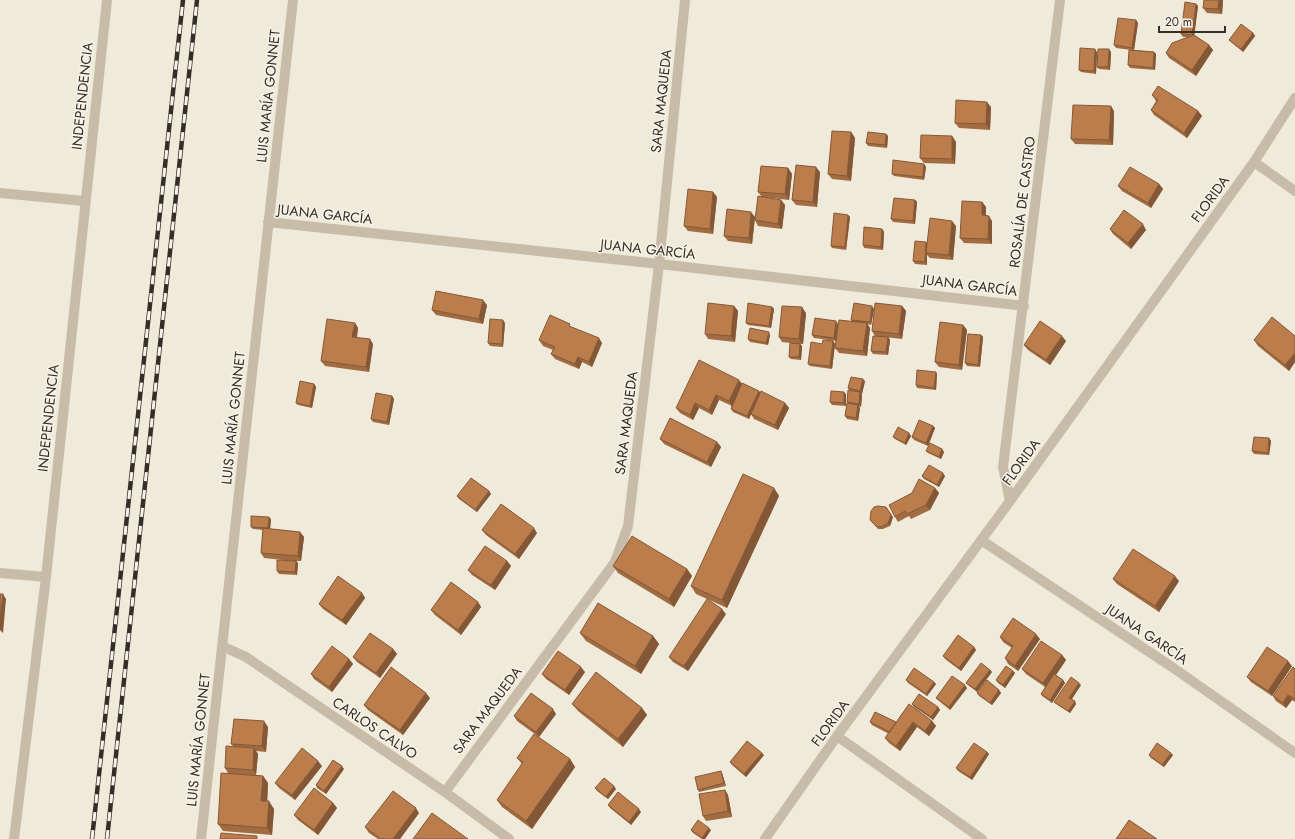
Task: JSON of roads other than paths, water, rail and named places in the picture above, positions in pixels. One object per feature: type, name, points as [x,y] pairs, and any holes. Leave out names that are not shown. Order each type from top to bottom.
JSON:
[{"type":"street","name":"INDEPENDENCIA","points":[[14,839],[46,577],[84,201],[107,0]]},
{"type":"street","name":"LUIS MARÍA GONNET","points":[[201,839],[293,0]]},
{"type":"street","name":"SARA MAQUEDA","points":[[445,792],[615,562],[628,526],[659,264],[685,0]]},
{"type":"street","name":"ROSALÍA DE CASTRO","points":[[1010,501],[1003,467],[1024,306],[1060,0]]},
{"type":"street","name":"FLORIDA","points":[[766,839],[837,736],[1010,501],[1254,162],[1295,98]]},
{"type":"street","points":[[1254,162],[1295,191]]},
{"type":"street","points":[[0,193],[84,201]]},
{"type":"street","name":"JUANA GARCÍA","points":[[268,222],[659,264],[1024,306]]},
{"type":"street","name":"JUANA GARCÍA","points":[[981,540],[1172,667],[1295,753]]},
{"type":"street","points":[[0,573],[46,577]]},
{"type":"street","name":"CARLOS CALVO","points":[[222,646],[246,657],[445,792],[509,839]]},
{"type":"street","points":[[837,736],[982,839]]},
{"type":"railway","points":[[92,839],[183,0]]},
{"type":"railway","points":[[107,839],[197,0]]}]
